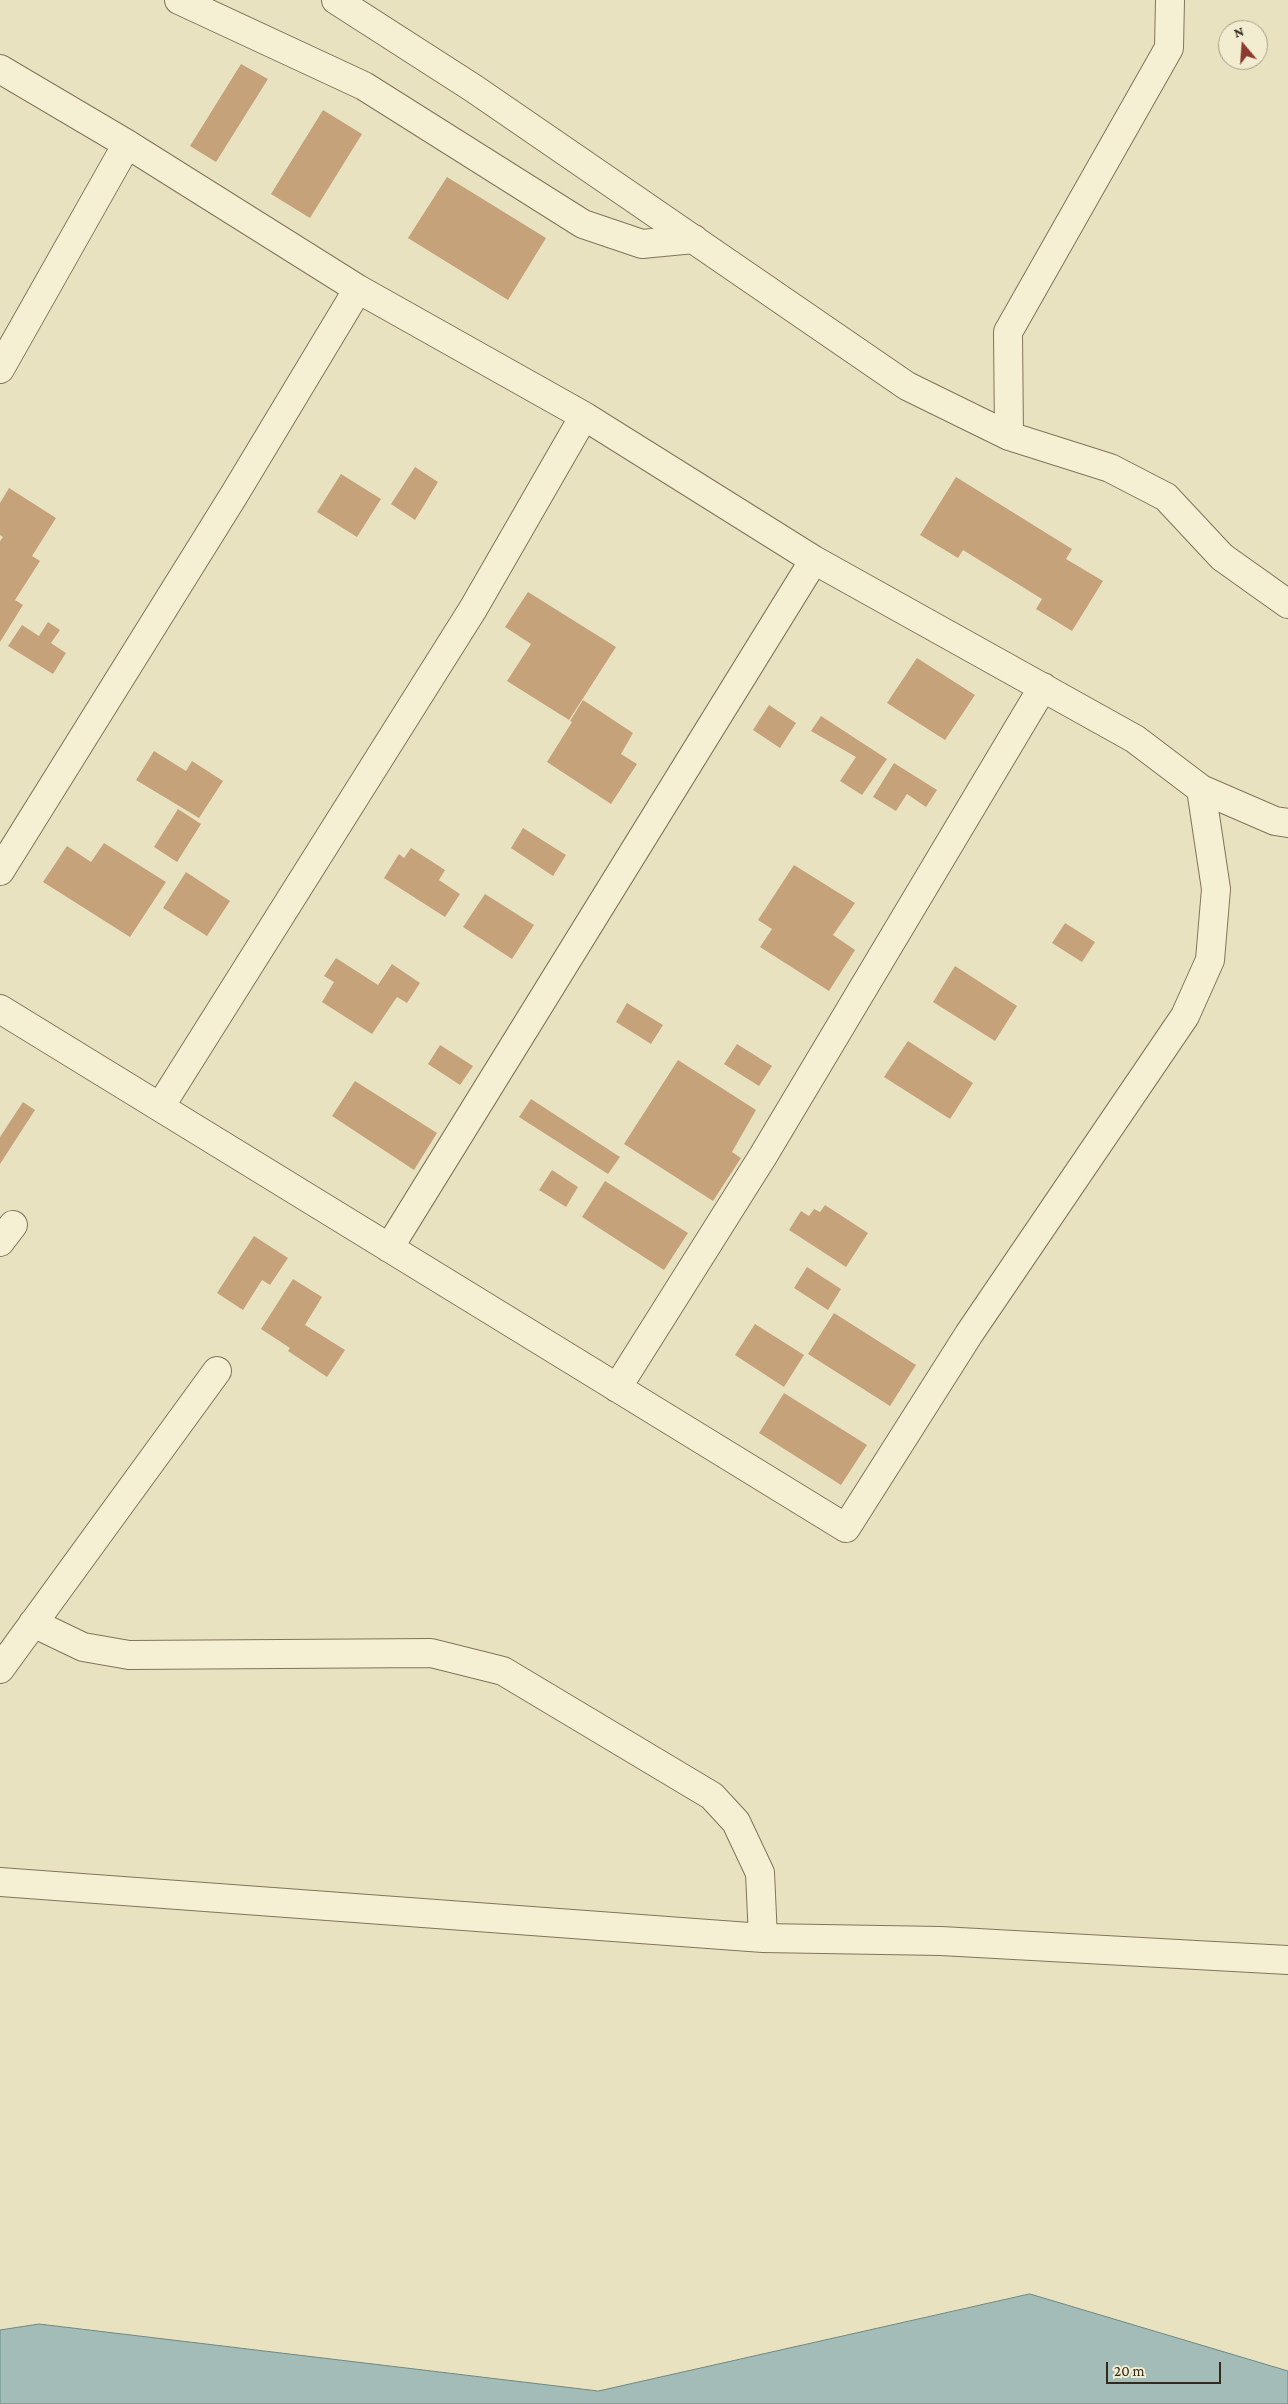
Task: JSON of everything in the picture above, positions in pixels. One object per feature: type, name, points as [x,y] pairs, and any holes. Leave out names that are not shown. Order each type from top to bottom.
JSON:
[{"type":"street","points":[[179,0],[364,86],[583,224],[642,244],[694,239]]},
{"type":"street","points":[[336,0],[472,88],[694,239],[742,275],[907,386],[1009,436],[1110,468],[1166,497],[1222,557],[1288,604]]},
{"type":"street","points":[[1009,436],[1008,332],[1169,48],[1170,0]]},
{"type":"street","points":[[0,69],[127,144],[358,289],[584,416],[814,560],[1135,739],[1201,789],[1274,821],[1288,822]]},
{"type":"street","points":[[0,369],[127,144]]},
{"type":"street","points":[[0,871],[234,495],[358,289]]},
{"type":"street","points":[[160,1107],[473,609],[584,416]]},
{"type":"street","points":[[389,1248],[814,560]]},
{"type":"street","points":[[617,1388],[763,1156],[1043,687]]},
{"type":"street","points":[[0,1009],[846,1528],[969,1334],[1185,1016],[1210,960],[1216,889],[1201,789]]},
{"type":"street","points":[[0,1669],[217,1371]]},
{"type":"street","points":[[33,1623],[83,1647],[129,1655],[431,1653],[503,1671],[712,1796],[736,1822],[760,1873],[763,1938]]},
{"type":"street","points":[[0,1882],[763,1938],[941,1941],[1288,1960]]},
{"type":"water","points":[[1030,2294],[1288,2371],[1288,2404],[0,2404],[0,2330],[39,2324],[598,2391]]},
{"type":"building","points":[[241,64],[268,79],[216,162],[190,146]]},
{"type":"building","points":[[323,110],[362,134],[310,218],[271,194]]},
{"type":"building","points":[[447,177],[546,238],[508,300],[408,238]]},
{"type":"building","points":[[415,467],[438,482],[415,520],[391,504]]},
{"type":"building","points":[[341,474],[381,499],[357,537],[317,512]]},
{"type":"building","points":[[956,477],[1072,549],[1066,559],[1103,581],[1072,631],[1036,609],[1042,599],[963,550],[958,558],[920,535]]},
{"type":"building","points":[[9,488],[56,518],[32,556],[40,561],[15,600],[23,605],[0,642],[0,541],[3,537],[0,535],[0,503]]},
{"type":"building","points":[[528,592],[616,647],[569,720],[507,681],[531,644],[505,627]]},
{"type":"building","points":[[48,622],[60,630],[51,643],[66,653],[53,674],[8,646],[22,625],[39,636]]},
{"type":"building","points":[[917,658],[975,695],[945,740],[887,703]]},
{"type":"building","points":[[583,700],[633,733],[621,754],[637,764],[611,804],[547,762],[572,722],[570,721]]},
{"type":"building","points":[[769,705],[796,723],[780,748],[753,730]]},
{"type":"building","points":[[821,716],[887,759],[862,795],[840,781],[856,757],[811,731]]},
{"type":"building","points":[[154,751],[186,771],[192,761],[223,781],[199,818],[136,780]]},
{"type":"building","points":[[894,763],[937,790],[926,807],[907,794],[896,811],[873,797]]},
{"type":"building","points":[[178,809],[201,824],[177,862],[154,847]]},
{"type":"building","points":[[523,828],[566,855],[553,876],[511,848]]},
{"type":"building","points":[[104,843],[166,882],[130,937],[43,882],[67,846],[91,862]]},
{"type":"building","points":[[411,848],[445,870],[439,880],[460,894],[445,917],[384,878],[399,854],[404,858]]},
{"type":"building","points":[[794,865],[855,903],[833,935],[855,950],[829,991],[760,947],[772,929],[758,920]]},
{"type":"building","points":[[186,872],[230,901],[207,936],[163,908]]},
{"type":"building","points":[[485,894],[534,925],[512,959],[463,927]]},
{"type":"building","points":[[1065,923],[1095,942],[1082,962],[1052,943]]},
{"type":"building","points":[[336,958],[378,985],[392,964],[420,983],[407,1003],[397,997],[372,1034],[322,1002],[334,982],[324,976]]},
{"type":"building","points":[[955,966],[1017,1006],[995,1041],[933,1002]]},
{"type":"building","points":[[627,1003],[663,1025],[651,1044],[616,1022]]},
{"type":"building","points":[[908,1041],[973,1083],[950,1119],[884,1077]]},
{"type":"building","points":[[737,1044],[772,1066],[759,1086],[724,1064]]},
{"type":"building","points":[[440,1045],[473,1066],[460,1085],[428,1064]]},
{"type":"building","points":[[678,1060],[756,1110],[732,1152],[741,1158],[713,1201],[624,1144]]},
{"type":"building","points":[[355,1081],[437,1133],[414,1170],[332,1116]]},
{"type":"building","points":[[531,1099],[620,1157],[608,1174],[519,1117]]},
{"type":"building","points":[[23,1102],[35,1110],[0,1164],[0,1137]]},
{"type":"building","points":[[552,1170],[578,1187],[566,1207],[539,1190]]},
{"type":"building","points":[[605,1181],[688,1233],[664,1270],[582,1217]]},
{"type":"building","points":[[825,1205],[868,1233],[846,1267],[789,1230],[801,1211],[809,1216],[814,1209],[820,1212]]},
{"type":"building","points":[[254,1236],[288,1258],[270,1285],[262,1280],[243,1310],[217,1293]]},
{"type":"building","points":[[807,1267],[841,1289],[828,1310],[794,1288]]},
{"type":"building","points":[[293,1279],[322,1297],[305,1325],[345,1350],[327,1377],[288,1351],[290,1348],[261,1329]]},
{"type":"building","points":[[834,1313],[916,1365],[890,1406],[808,1354]]},
{"type":"building","points":[[755,1324],[804,1355],[784,1387],[735,1355]]},
{"type":"building","points":[[784,1393],[867,1445],[841,1485],[759,1433]]}]
